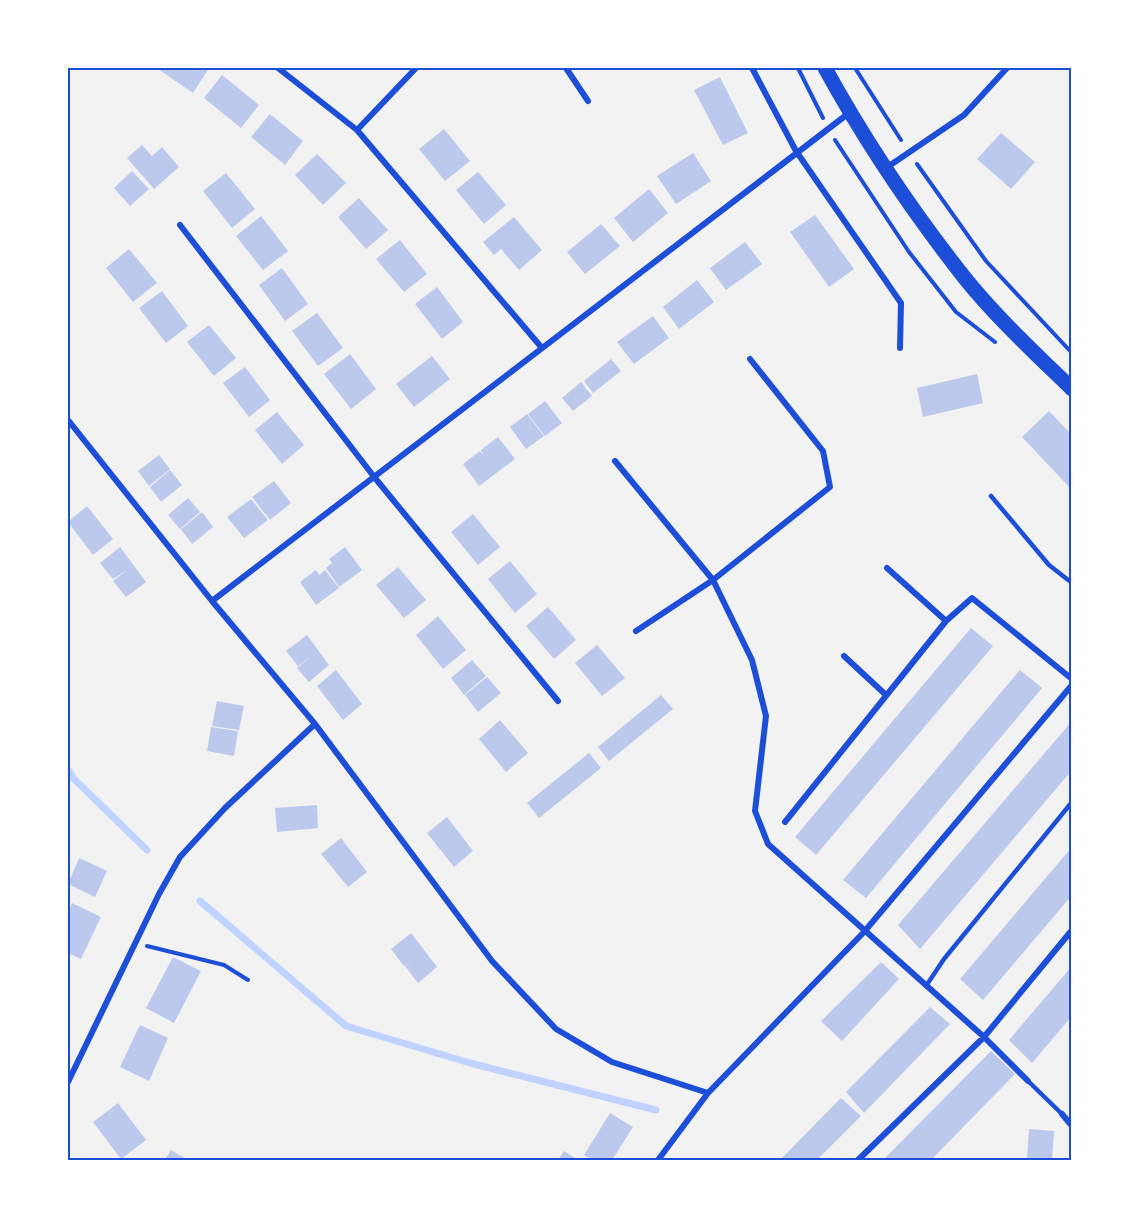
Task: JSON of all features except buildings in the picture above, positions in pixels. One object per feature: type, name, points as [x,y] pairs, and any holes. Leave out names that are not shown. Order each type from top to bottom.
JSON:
[{"type":"main road","points":[[825,68],[849,113],[885,169],[965,278],[1067,381]]},
{"type":"street","points":[[278,68],[357,130],[542,348]]},
{"type":"street","points":[[357,130],[416,68]]},
{"type":"street","points":[[566,68],[588,101]]},
{"type":"street","points":[[752,68],[796,151],[902,303],[900,348]]},
{"type":"street","points":[[885,169],[964,115],[1007,68]]},
{"type":"street","points":[[212,601],[375,478],[796,151],[849,113]]},
{"type":"street","points":[[180,225],[375,478],[558,700]]},
{"type":"street","points":[[636,631],[713,580],[830,487],[824,452],[750,359]]},
{"type":"street","points":[[68,420],[212,601],[315,724],[492,961],[556,1029],[612,1062],[708,1093]]},
{"type":"street","points":[[615,461],[713,580],[752,660],[766,716],[755,811],[768,844],[984,1037],[1028,1081]]},
{"type":"street","points":[[887,568],[946,621]]},
{"type":"street","points":[[785,822],[946,621],[972,598],[1071,679]]},
{"type":"street","points":[[844,656],[886,695]]},
{"type":"street","points":[[658,1161],[708,1093],[864,932],[1071,686]]},
{"type":"street","points":[[68,1082],[135,942],[180,857],[225,808],[315,724]]},
{"type":"street","points":[[858,1161],[984,1037],[1071,930]]},
{"type":"street","points":[[1062,1114],[1071,1126]]},
{"type":"lane","points":[[991,496],[1049,565],[1071,583]]},
{"type":"lane","points":[[926,986],[944,959],[1071,802]]},
{"type":"lane","points":[[1028,1081],[1062,1114]]},
{"type":"path","points":[[855,68],[909,153],[986,261],[1071,353]]},
{"type":"path","points":[[135,942],[224,965],[248,980]]},
{"type":"waterway","points":[[68,770],[74,779],[147,850]]},
{"type":"waterway","points":[[200,901],[346,1026],[470,1063],[656,1110]]}]
